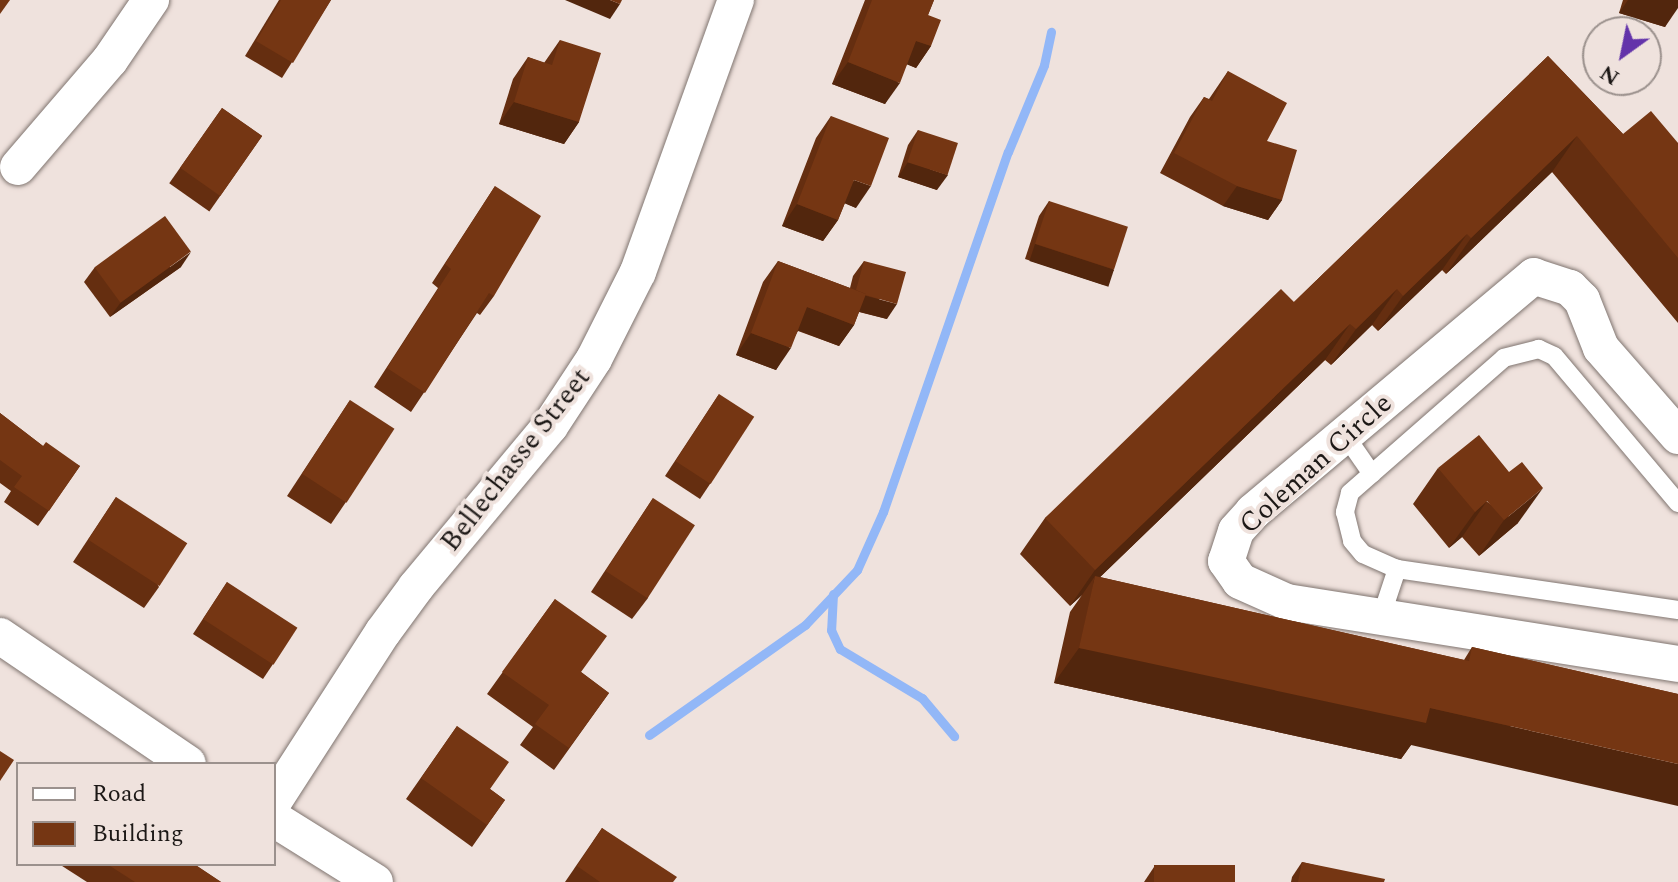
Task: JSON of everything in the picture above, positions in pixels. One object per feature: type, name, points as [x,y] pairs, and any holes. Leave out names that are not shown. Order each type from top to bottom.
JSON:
[{"type":"street","points":[[18,167],[110,60],[151,0]]},
{"type":"street","name":"Bellechasse Street","points":[[276,798],[383,632],[416,587],[550,426],[594,359],[638,272],[736,0]]},
{"type":"street","name":"Coleman Circle","points":[[1678,436],[1589,365],[1582,300],[1570,288],[1534,276],[1253,512],[1236,531],[1226,561],[1240,581],[1287,602],[1678,664]]},
{"type":"street","points":[[0,636],[185,762]]},
{"type":"street","points":[[276,820],[375,882]]},
{"type":"lane","points":[[1678,503],[1589,365],[1539,349],[1504,358],[1350,493],[1345,512],[1352,541],[1363,554],[1397,569],[1678,610]]},
{"type":"lane","points":[[1345,435],[1372,474]]},
{"type":"lane","points":[[1381,617],[1397,569]]},
{"type":"building","points":[[0,0],[10,0],[0,14]]},
{"type":"building","points":[[281,0],[331,0],[293,63],[256,41]]},
{"type":"building","points":[[872,0],[934,0],[928,15],[941,20],[931,46],[916,41],[900,83],[848,62]]},
{"type":"building","points":[[560,40],[601,53],[579,122],[514,102],[528,57],[552,65]]},
{"type":"building","points":[[1548,56],[1582,91],[1582,96],[1586,96],[1623,134],[1651,111],[1678,143],[1678,258],[1577,136],[1471,238],[1467,234],[1403,296],[1397,289],[1356,329],[1350,324],[1095,570],[1045,518],[1281,289],[1294,302]]},
{"type":"building","points":[[1228,71],[1287,103],[1267,141],[1297,150],[1282,200],[1237,186],[1174,153],[1204,97],[1212,101]]},
{"type":"building","points":[[222,108],[262,136],[220,196],[180,168]]},
{"type":"building","points":[[831,116],[889,138],[871,186],[854,180],[838,220],[797,204]]},
{"type":"building","points":[[918,130],[958,143],[947,175],[907,162]]},
{"type":"building","points":[[495,186],[541,216],[494,296],[489,293],[425,393],[387,368],[451,269],[445,264]]},
{"type":"building","points":[[1049,201],[1128,227],[1114,269],[1035,244]]},
{"type":"building","points":[[165,216],[191,252],[120,303],[95,267]]},
{"type":"building","points":[[778,261],[866,294],[854,325],[807,307],[791,348],[751,333]]},
{"type":"building","points":[[864,261],[906,272],[897,304],[856,290]]},
{"type":"building","points":[[719,394],[754,417],[711,484],[675,461]]},
{"type":"building","points":[[350,400],[394,429],[347,503],[302,474]]},
{"type":"building","points":[[0,413],[43,446],[46,442],[80,466],[49,511],[14,487],[22,476],[0,460]]},
{"type":"building","points":[[1479,435],[1509,472],[1522,462],[1543,488],[1504,520],[1487,501],[1475,512],[1438,468]]},
{"type":"building","points":[[116,497],[187,543],[160,586],[88,540]]},
{"type":"building","points":[[653,498],[695,525],[648,598],[606,571]]},
{"type":"building","points":[[1095,576],[1469,661],[1472,647],[1678,694],[1678,764],[1430,708],[1426,723],[1079,648]]},
{"type":"building","points":[[227,582],[297,628],[273,665],[203,619]]},
{"type":"building","points":[[555,599],[607,636],[581,672],[609,693],[569,748],[535,724],[549,705],[502,672]]},
{"type":"building","points":[[457,726],[509,762],[490,789],[505,800],[487,825],[421,778]]},
{"type":"building","points":[[0,751],[14,760],[0,781]]},
{"type":"building","points":[[602,828],[677,877],[673,882],[600,882],[577,866]]},
{"type":"building","points":[[1302,862],[1385,879],[1384,882],[1298,882]]},
{"type":"building","points":[[1154,865],[1235,865],[1235,882],[1154,882]]},
{"type":"building","points":[[110,866],[197,866],[221,882],[135,882]]},
{"type":"waterway","points":[[649,735],[805,625],[857,570],[883,512],[1008,152],[1044,65],[1051,32]]},
{"type":"waterway","points":[[833,594],[831,630],[840,649],[922,698],[954,736]]}]
